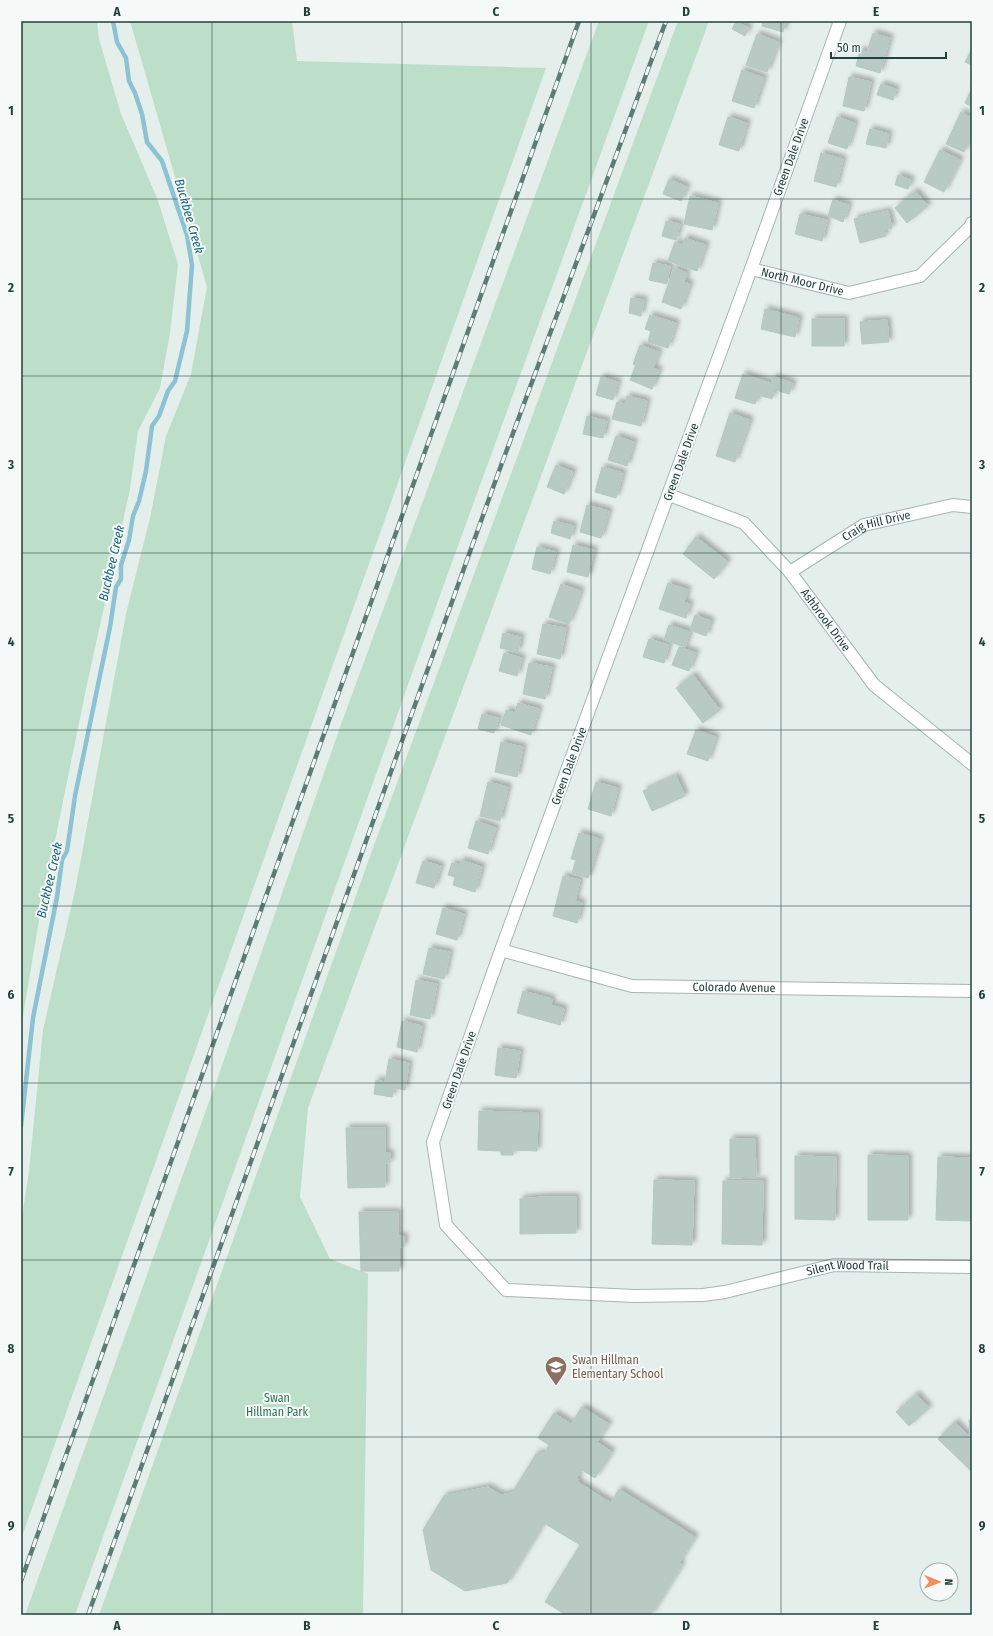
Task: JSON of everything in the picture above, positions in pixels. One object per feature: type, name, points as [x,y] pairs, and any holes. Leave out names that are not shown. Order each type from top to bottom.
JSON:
[{"type":"street","name":"Green Dale Drive","points":[[725,1292],[660,1296],[506,1290],[446,1225],[433,1142],[501,950],[669,495],[840,21]]},
{"type":"street","name":"North Moor Drive","points":[[751,269],[849,293],[920,276],[970,227],[972,223]]},
{"type":"street","name":"Ashbrook Drive","points":[[669,495],[744,523],[790,572],[874,685],[972,764]]},
{"type":"street","name":"Craig Hill Drive","points":[[790,572],[864,525],[953,505],[972,507]]},
{"type":"street","name":"Colorado Avenue","points":[[501,950],[632,986],[972,991]]},
{"type":"street","name":"Silent Wood Trail","points":[[725,1292],[834,1265],[972,1267]]},
{"type":"green space","points":[[21,21],[97,21],[99,39],[121,114],[157,198],[178,264],[170,333],[160,388],[138,431],[130,489],[86,689],[40,914],[21,1028]]},
{"type":"green space","points":[[130,21],[292,21],[297,61],[546,68],[21,1539],[21,1223],[29,1171],[43,1030],[76,886],[126,614],[150,518],[166,436],[191,374],[207,287]]},
{"type":"green space","points":[[599,21],[649,21],[443,587],[75,1615],[25,1615],[219,1074],[339,730]]},
{"type":"green space","name":"Swan Hillman Park","points":[[678,21],[709,21],[308,1108],[300,1197],[330,1259],[368,1274],[363,1615],[99,1615],[373,848]]},
{"type":"building","points":[[763,21],[786,21],[783,32],[762,26]]},
{"type":"building","points":[[736,22],[749,28],[745,36],[732,29]]},
{"type":"building","points":[[873,33],[890,38],[880,73],[856,66],[860,50],[867,52]]},
{"type":"building","points":[[757,34],[778,42],[767,72],[746,65]]},
{"type":"building","points":[[971,51],[972,52],[972,65],[965,62]]},
{"type":"building","points":[[742,70],[764,78],[754,108],[732,101]]},
{"type":"building","points":[[849,77],[871,82],[864,111],[843,106]]},
{"type":"building","points":[[881,84],[896,89],[893,100],[877,95]]},
{"type":"building","points":[[972,88],[972,107],[965,103]]},
{"type":"building","points":[[961,112],[972,118],[972,136],[964,152],[946,144]]},
{"type":"building","points":[[728,117],[747,123],[739,151],[719,145]]},
{"type":"building","points":[[837,117],[855,123],[847,149],[828,143]]},
{"type":"building","points":[[870,129],[889,134],[886,148],[866,144]]},
{"type":"building","points":[[940,150],[960,160],[944,192],[924,182]]},
{"type":"building","points":[[821,153],[843,159],[836,187],[814,181]]},
{"type":"building","points":[[898,175],[911,180],[908,189],[895,185]]},
{"type":"building","points":[[669,179],[687,187],[681,201],[663,194]]},
{"type":"building","points":[[915,191],[928,206],[907,223],[895,208]]},
{"type":"building","points":[[690,196],[718,203],[712,230],[684,224]]},
{"type":"building","points":[[833,200],[849,205],[843,222],[828,216]]},
{"type":"building","points":[[888,211],[892,228],[884,230],[886,236],[860,243],[854,219]]},
{"type":"building","points":[[800,214],[827,220],[822,241],[795,234]]},
{"type":"building","points":[[666,221],[680,224],[676,240],[662,236]]},
{"type":"building","points":[[685,238],[706,245],[697,271],[668,261],[675,242],[682,245]]},
{"type":"building","points":[[653,263],[670,266],[667,284],[649,280]]},
{"type":"building","points":[[674,268],[687,273],[684,282],[690,284],[681,309],[662,302]]},
{"type":"building","points":[[631,298],[644,300],[641,316],[629,313]]},
{"type":"building","points":[[765,309],[799,318],[795,337],[761,329]]},
{"type":"building","points":[[650,315],[676,323],[668,348],[648,342],[651,331],[645,329]]},
{"type":"building","points":[[812,319],[844,319],[844,346],[812,346]]},
{"type":"building","points":[[887,320],[889,342],[862,344],[860,322]]},
{"type":"building","points":[[640,345],[659,352],[653,368],[659,370],[652,389],[630,380],[636,365],[633,364]]},
{"type":"building","points":[[743,374],[771,383],[773,377],[793,383],[789,394],[775,390],[772,399],[758,395],[755,404],[735,398]]},
{"type":"building","points":[[601,377],[618,382],[613,400],[596,395]]},
{"type":"building","points":[[627,396],[647,401],[641,426],[612,419],[617,402],[625,404]]},
{"type":"building","points":[[730,413],[750,420],[735,462],[716,456]]},
{"type":"building","points":[[587,416],[607,421],[603,438],[583,434]]},
{"type":"building","points":[[616,436],[634,442],[627,466],[608,460]]},
{"type":"building","points":[[556,465],[573,472],[564,494],[547,487]]},
{"type":"building","points":[[602,467],[623,473],[616,498],[595,492]]},
{"type":"building","points":[[587,505],[609,511],[601,538],[580,532]]},
{"type":"building","points":[[554,521],[574,526],[570,539],[551,533]]},
{"type":"building","points":[[696,537],[728,562],[714,579],[683,554]]},
{"type":"building","points":[[573,545],[594,550],[588,577],[567,572]]},
{"type":"building","points":[[537,547],[556,552],[550,574],[532,569]]},
{"type":"building","points":[[668,583],[688,590],[684,602],[690,604],[686,618],[659,609]]},
{"type":"building","points":[[561,584],[581,591],[569,624],[549,617]]},
{"type":"building","points":[[695,615],[711,621],[706,636],[690,630]]},
{"type":"building","points":[[543,624],[566,628],[560,659],[537,654]]},
{"type":"building","points":[[669,625],[690,632],[685,647],[664,640]]},
{"type":"building","points":[[503,633],[521,637],[518,652],[500,648]]},
{"type":"building","points":[[649,639],[669,645],[664,663],[643,657]]},
{"type":"building","points":[[679,647],[696,653],[689,671],[672,665]]},
{"type":"building","points":[[504,653],[522,658],[517,676],[499,671]]},
{"type":"building","points":[[529,663],[552,667],[545,699],[523,694]]},
{"type":"building","points":[[693,675],[720,710],[703,723],[676,688]]},
{"type":"building","points":[[518,703],[539,709],[531,735],[501,725],[506,710],[515,713]]},
{"type":"building","points":[[482,714],[499,718],[494,733],[478,729]]},
{"type":"building","points":[[696,730],[716,737],[708,761],[687,754]]},
{"type":"building","points":[[501,742],[523,747],[517,777],[495,772]]},
{"type":"building","points":[[676,776],[685,796],[652,811],[643,791]]},
{"type":"building","points":[[488,782],[508,787],[500,821],[480,816]]},
{"type":"building","points":[[596,782],[618,788],[611,816],[588,809]]},
{"type":"building","points":[[476,821],[496,828],[488,854],[468,848]]},
{"type":"building","points":[[579,833],[600,839],[588,878],[572,873],[576,860],[571,859]]},
{"type":"building","points":[[461,860],[482,867],[475,892],[453,885],[455,877],[448,875],[452,863],[460,865]]},
{"type":"building","points":[[423,861],[441,866],[434,888],[416,883]]},
{"type":"building","points":[[563,876],[580,880],[575,901],[582,903],[577,923],[553,916]]},
{"type":"building","points":[[443,908],[464,914],[457,940],[436,934]]},
{"type":"building","points":[[429,948],[450,952],[444,979],[423,974]]},
{"type":"building","points":[[416,980],[437,984],[430,1019],[410,1015]]},
{"type":"building","points":[[523,991],[552,999],[551,1005],[564,1009],[560,1025],[517,1013]]},
{"type":"building","points":[[402,1021],[422,1026],[417,1052],[397,1047]]},
{"type":"building","points":[[498,1048],[520,1051],[516,1078],[495,1075]]},
{"type":"building","points":[[389,1059],[409,1063],[405,1090],[394,1088],[392,1097],[374,1094],[376,1080],[385,1082]]},
{"type":"building","points":[[479,1111],[538,1113],[537,1151],[513,1150],[513,1155],[501,1155],[501,1151],[478,1150]]},
{"type":"building","points":[[346,1128],[385,1128],[385,1153],[390,1153],[390,1163],[385,1163],[385,1187],[348,1188]]},
{"type":"building","points":[[730,1139],[755,1139],[756,1177],[730,1178]]},
{"type":"building","points":[[868,1155],[908,1156],[908,1220],[868,1220]]},
{"type":"building","points":[[795,1156],[836,1157],[835,1220],[795,1219]]},
{"type":"building","points":[[938,1157],[972,1158],[972,1221],[936,1220]]},
{"type":"building","points":[[654,1180],[694,1181],[692,1245],[652,1244]]},
{"type":"building","points":[[723,1181],[763,1181],[762,1245],[722,1244]]},
{"type":"building","points":[[576,1197],[576,1233],[520,1234],[520,1199]]},
{"type":"building","points":[[359,1212],[398,1212],[398,1236],[404,1236],[404,1247],[399,1247],[399,1271],[361,1271]]},
{"type":"building","points":[[916,1394],[929,1408],[909,1426],[896,1412]]},
{"type":"building","points":[[582,1407],[609,1424],[597,1442],[612,1452],[595,1478],[582,1470],[577,1477],[579,1483],[611,1503],[619,1489],[695,1537],[679,1563],[682,1565],[651,1615],[566,1615],[545,1602],[580,1545],[544,1523],[507,1583],[465,1591],[431,1570],[423,1530],[444,1496],[488,1487],[501,1495],[512,1493],[536,1454],[545,1453],[549,1445],[538,1438],[554,1413],[571,1424]]},
{"type":"building","points":[[969,1420],[972,1420],[972,1472],[938,1439],[955,1422],[967,1435],[970,1432]]},
{"type":"waterway","name":"Buckbee Creek","points":[[21,1126],[33,1018],[57,897],[62,860],[67,851],[75,796],[110,627],[116,587],[121,579],[121,565],[129,540],[133,516],[139,501],[146,471],[152,426],[159,416],[168,391],[175,381],[187,331],[192,265],[187,235],[162,161],[147,142],[142,114],[129,81],[126,58],[117,42],[113,21]]},
{"type":"railway","points":[[21,1581],[579,21]]},
{"type":"railway","points":[[88,1615],[499,471],[666,21]]},
{"type":"place","name":"Swan Hillman Elementary School","points":[[556,1386]]}]
